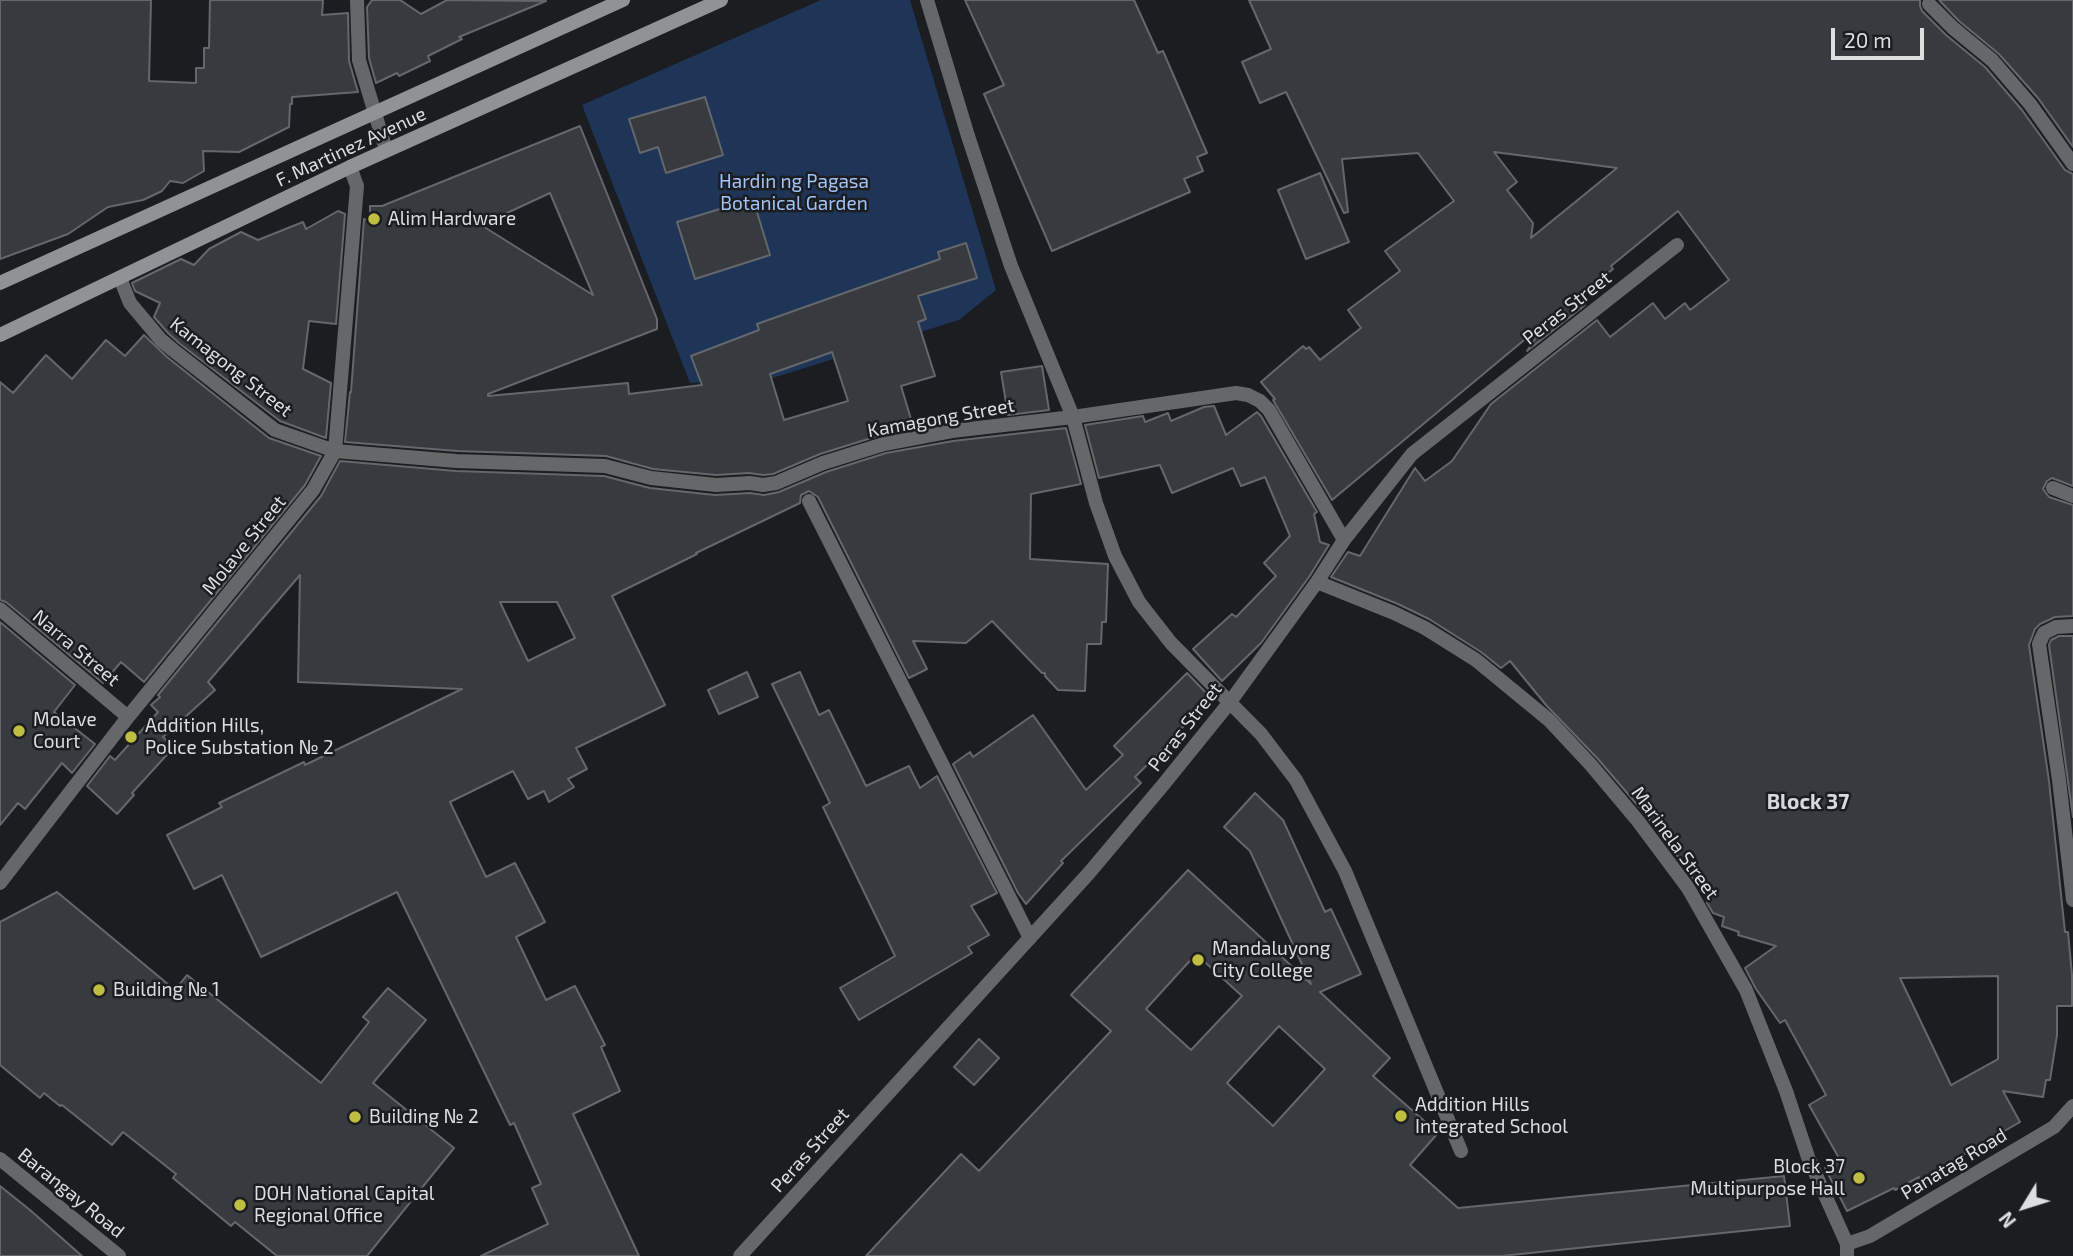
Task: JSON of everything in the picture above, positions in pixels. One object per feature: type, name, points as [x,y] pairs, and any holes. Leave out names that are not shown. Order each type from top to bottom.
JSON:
[{"type":"main road","name":"F. Martinez Avenue","points":[[0,283],[623,0]]},
{"type":"main road","name":"F. Martinez Avenue","points":[[0,335],[386,150],[721,0]]},
{"type":"street","points":[[357,0],[359,60],[386,150]]},
{"type":"street","points":[[927,0],[1011,266],[1073,417],[1096,503],[1115,556],[1139,602],[1171,643],[1261,734],[1296,780],[1345,871],[1461,1151]]},
{"type":"street","points":[[1929,4],[1992,60],[2030,104],[2073,164]]},
{"type":"street","name":"Molave Street","points":[[0,883],[128,717],[313,490],[335,450],[357,186],[350,167]]},
{"type":"street","name":"Peras Street","points":[[740,1256],[1089,873],[1230,702],[1344,540],[1412,454],[1677,245]]},
{"type":"street","name":"Kamagong Street","points":[[120,278],[130,303],[173,351],[275,430],[335,450],[456,461],[605,466],[651,478],[716,485],[763,485],[776,483],[807,469],[884,444],[953,431],[1236,393],[1260,401],[1269,410],[1344,540]]},
{"type":"street","points":[[2053,488],[2073,496]]},
{"type":"street","points":[[809,500],[1030,938]]},
{"type":"street","name":"Marinela Street","points":[[1317,582],[1425,628],[1476,660],[1549,720],[1638,821],[1688,888],[1746,990],[1786,1091],[1808,1157],[1847,1250]]},
{"type":"street","name":"Narra Street","points":[[0,609],[128,717]]},
{"type":"street","points":[[2073,626],[2056,627],[2045,633],[2039,644],[2073,900]]},
{"type":"street","name":"Panatag Road","points":[[1847,1250],[2054,1127],[2073,1106]]},
{"type":"street","name":"Barangay Road","points":[[0,1159],[119,1256]]},
{"type":"green space","name":"Hardin ng Pagasa Botanical Garden","points":[[821,0],[910,0],[996,290],[959,320],[769,379],[690,383],[582,105]]},
{"type":"building","points":[[0,0],[151,0],[149,81],[196,83],[196,68],[204,68],[204,48],[209,48],[210,0],[323,0],[322,15],[348,13],[349,61],[358,92],[292,97],[289,127],[239,152],[203,151],[204,171],[183,183],[170,181],[162,191],[143,200],[108,207],[68,234],[0,259]]},
{"type":"building","points":[[372,0],[400,0],[421,14],[447,0],[546,1],[459,37],[462,39],[428,56],[430,61],[399,76],[397,73],[376,83],[369,58],[367,7]]},
{"type":"building","points":[[965,0],[1134,0],[1158,53],[1163,51],[1207,153],[1197,157],[1203,171],[1184,179],[1190,192],[1052,251],[984,94],[1004,85]]},
{"type":"building","points":[[1249,0],[1920,0],[1922,11],[1985,67],[2022,110],[2065,170],[2073,174],[2073,486],[2052,478],[2043,489],[2049,497],[2073,505],[2073,616],[2055,617],[2040,624],[2035,629],[2029,645],[2049,781],[2065,932],[2068,932],[2072,1006],[2057,1006],[2057,1035],[2050,1080],[2046,1080],[2043,1097],[2003,1091],[2020,1122],[1920,1180],[1919,1177],[1847,1211],[1825,1168],[1840,1160],[1809,1105],[1826,1095],[1785,1020],[1780,1023],[1745,968],[1776,946],[1738,935],[1739,932],[1722,926],[1724,917],[1713,913],[1707,903],[1709,897],[1686,870],[1690,866],[1675,854],[1646,815],[1598,759],[1546,705],[1510,661],[1501,668],[1429,619],[1331,577],[1348,552],[1360,556],[1415,468],[1425,481],[1452,461],[1491,404],[1597,320],[1610,337],[1653,303],[1665,319],[1685,303],[1690,310],[1729,280],[1678,211],[1578,297],[1585,305],[1527,351],[1547,321],[1332,500],[1273,400],[1275,399],[1261,382],[1303,346],[1306,349],[1309,347],[1320,360],[1361,328],[1348,310],[1400,271],[1385,251],[1454,201],[1418,153],[1342,159],[1348,212],[1344,213],[1286,92],[1260,103],[1242,62],[1271,49]],"holes":[[[1494,152],[1541,158],[1617,168],[1531,238],[1533,223],[1507,190],[1517,182]],[[1998,976],[1998,1059],[1951,1085],[1900,978]]]},
{"type":"building","points":[[1939,0],[2073,0],[2073,147],[2038,98],[1999,54],[1959,21]]},
{"type":"building","points":[[705,97],[723,155],[666,173],[658,147],[640,153],[629,119]]},
{"type":"building","points":[[580,126],[657,319],[657,329],[488,396],[628,383],[629,394],[702,385],[691,356],[759,330],[757,324],[940,259],[938,252],[966,243],[977,278],[918,296],[926,319],[918,322],[935,376],[901,386],[914,429],[881,435],[820,454],[773,474],[716,475],[653,469],[606,456],[457,451],[345,442],[364,219],[370,221],[370,206],[382,206]],"holes":[[[550,193],[593,295],[481,225]],[[832,352],[848,401],[784,420],[770,374]]]},
{"type":"building","points":[[1320,173],[1349,242],[1306,259],[1278,190]]},
{"type":"building","points":[[753,199],[770,255],[695,279],[677,222]]},
{"type":"building","points":[[338,211],[345,214],[336,324],[309,321],[303,369],[331,383],[326,438],[280,421],[179,343],[154,317],[160,303],[135,291],[132,283],[181,259],[194,265],[209,249],[241,232],[258,240],[303,222],[306,229]]},
{"type":"building","points":[[144,335],[167,357],[269,438],[321,456],[305,485],[144,682],[121,662],[103,683],[6,602],[0,600],[0,382],[13,393],[46,355],[72,379],[106,340],[125,356]]},
{"type":"building","points":[[1042,366],[1049,410],[1008,415],[1001,372]]},
{"type":"building","points":[[1214,406],[1226,435],[1257,412],[1261,416],[1317,512],[1314,514],[1320,542],[1329,545],[1261,643],[1222,681],[1193,649],[1232,614],[1236,617],[1276,576],[1264,563],[1290,536],[1265,477],[1241,486],[1233,468],[1172,493],[1160,465],[1099,478],[1085,425],[1143,416],[1145,422],[1168,413],[1171,421],[1204,407]]},
{"type":"building","points":[[1066,428],[1081,484],[1031,494],[1030,559],[1108,564],[1106,622],[1102,622],[1101,644],[1087,644],[1085,691],[1058,690],[1045,673],[1042,673],[992,621],[966,643],[913,641],[927,669],[909,678],[818,497],[809,491],[801,495],[800,503],[612,596],[665,705],[576,748],[587,769],[568,779],[574,787],[549,802],[544,791],[528,799],[513,771],[450,802],[486,877],[515,863],[545,922],[516,937],[546,1000],[575,986],[605,1045],[601,1047],[620,1091],[573,1114],[639,1256],[481,1256],[548,1224],[532,1188],[541,1184],[514,1123],[510,1125],[397,892],[261,957],[222,875],[194,889],[167,835],[222,807],[219,803],[304,762],[305,765],[462,689],[298,682],[300,575],[208,682],[215,690],[163,737],[174,747],[132,793],[134,795],[117,814],[87,786],[110,756],[115,760],[158,712],[151,705],[160,697],[158,695],[321,496],[340,461],[456,471],[604,476],[650,488],[715,495],[764,495],[886,453],[953,441]],"holes":[[[500,602],[557,602],[575,638],[528,661]]]},
{"type":"building","points":[[0,622],[75,685],[54,712],[95,744],[72,773],[62,763],[25,809],[18,803],[0,825]]},
{"type":"building","points":[[2059,636],[2073,636],[2073,817],[2049,645],[2051,640]]},
{"type":"building","points":[[747,672],[758,697],[719,714],[708,690]]},
{"type":"building","points":[[800,672],[819,715],[829,710],[866,786],[909,766],[920,788],[937,776],[997,893],[971,906],[989,935],[968,947],[972,953],[859,1020],[840,988],[895,956],[823,807],[830,803],[772,684]]},
{"type":"building","points":[[1187,673],[1211,698],[1135,777],[1141,783],[1061,861],[1063,863],[1026,904],[953,764],[970,752],[973,757],[1033,715],[1086,790],[1123,755],[1114,746]]},
{"type":"building","points":[[1255,793],[1283,820],[1325,912],[1331,909],[1361,974],[1320,992],[1390,1058],[1373,1076],[1438,1133],[1410,1165],[1458,1208],[1784,1176],[1790,1226],[1501,1256],[866,1256],[961,1154],[979,1171],[1111,1031],[1071,995],[1188,870],[1311,984],[1250,851],[1224,827]],"holes":[[[1196,954],[1242,996],[1191,1050],[1146,1009]],[[1279,1026],[1325,1069],[1273,1126],[1227,1083]]]},
{"type":"building","points":[[57,892],[175,990],[187,975],[321,1083],[369,1022],[363,1017],[388,988],[426,1020],[373,1083],[454,1148],[367,1256],[277,1256],[235,1222],[231,1226],[173,1178],[176,1174],[123,1132],[112,1145],[44,1093],[40,1098],[0,1065],[0,922]]},
{"type":"building","points":[[979,1039],[999,1058],[974,1085],[954,1067]]},
{"type":"building","points":[[0,1186],[30,1210],[82,1256],[0,1256]]},
{"type":"place","name":"Alim Hardware","points":[[374,219]]},
{"type":"place","name":"Molave Court","points":[[19,731]]},
{"type":"place","name":"Addition Hills, Police Substation № 2","points":[[131,737]]},
{"type":"place","name":"Mandaluyong City College","points":[[1198,960]]},
{"type":"place","name":"Building № 1","points":[[99,990]]},
{"type":"place","name":"Addition Hills Integrated School","points":[[1401,1116]]},
{"type":"place","name":"Building № 2","points":[[355,1117]]},
{"type":"place","name":"Block 37 Multipurpose Hall","points":[[1859,1178]]},
{"type":"place","name":"DOH National Capital Regional Office","points":[[240,1205]]},
{"type":"district","name":"Block 37","points":[[1808,802]]}]
